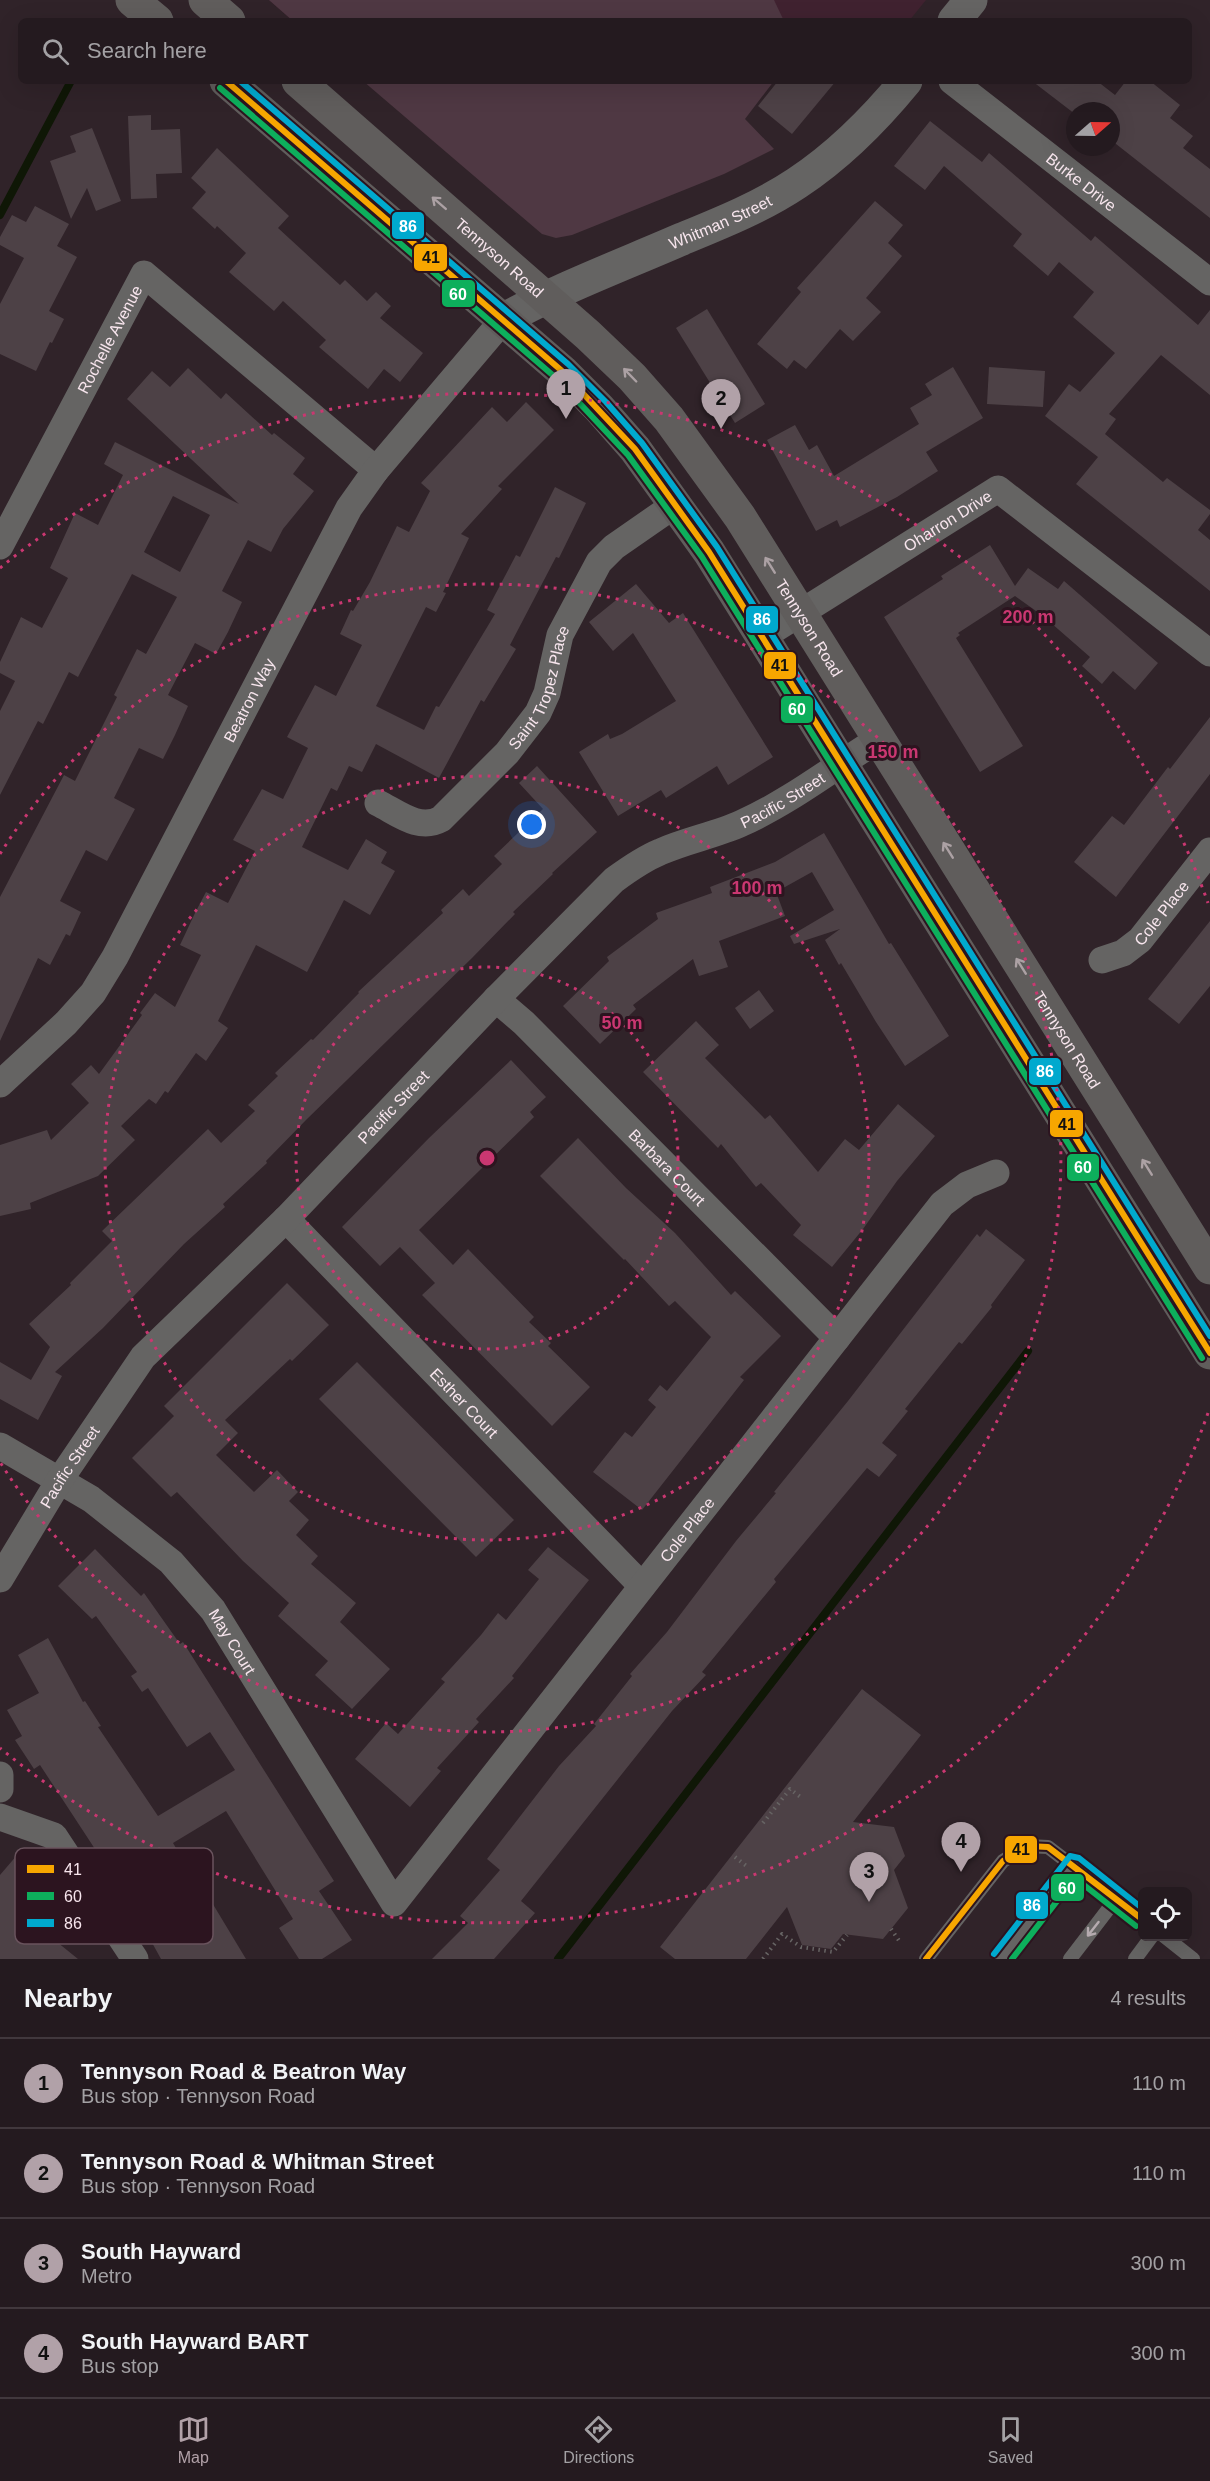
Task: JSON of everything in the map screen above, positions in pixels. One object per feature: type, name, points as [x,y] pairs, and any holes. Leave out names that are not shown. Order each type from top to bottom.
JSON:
[{"type":"main road","points":[[132,0],[153,18]]},
{"type":"main road","points":[[205,0],[226,18]]},
{"type":"main road","points":[[230,84],[504,319],[599,408],[635,450],[676,504],[762,637],[1210,1353]]},
{"type":"main road","name":"Tennyson Road","points":[[301,84],[546,296],[632,377],[669,419],[740,517],[1210,1268]]},
{"type":"street","points":[[956,18],[971,0]]},
{"type":"street","name":"Burke Drive","points":[[956,84],[1210,282]]},
{"type":"street","name":"Whitman Street","points":[[504,319],[546,296],[759,205],[796,184],[833,156],[865,127],[896,88]]},
{"type":"street","name":"Rochelle Avenue","points":[[0,546],[144,274],[376,470]]},
{"type":"street","name":"Beatron Way","points":[[0,1084],[66,1023],[93,993],[115,957],[349,508],[376,470],[504,319]]},
{"type":"street","name":"Oharron Drive","points":[[762,637],[998,489],[1210,653]]},
{"type":"street","name":"Saint Tropez Place","points":[[378,803],[420,824],[431,825],[441,819],[507,753],[538,714],[547,693],[560,635],[599,562],[614,547],[676,504]]},
{"type":"street","name":"Pacific Street","points":[[0,1579],[59,1481],[143,1357],[286,1219],[496,999],[614,880],[635,864],[662,851],[723,832],[745,822],[879,739]]},
{"type":"street","name":"Cole Place","points":[[1102,960],[1123,954],[1140,940],[1210,851]]},
{"type":"street","name":"Barbara Court","points":[[496,999],[524,1023],[837,1338]]},
{"type":"street","name":"Cole Place","points":[[394,1903],[942,1204],[967,1185],[996,1173]]},
{"type":"street","name":"Esther Court","points":[[286,1219],[622,1569],[642,1586]]},
{"type":"street","name":"May Court","points":[[0,1446],[92,1499],[171,1562],[213,1610],[394,1903]]},
{"type":"street","points":[[0,1775],[0,1789]]},
{"type":"street","points":[[0,1817],[54,1836],[62,1848]]},
{"type":"street","points":[[125,1944],[135,1959]]},
{"type":"lane","points":[[926,1959],[1003,1861],[1026,1846],[1048,1846],[1138,1915]]},
{"type":"lane","points":[[1001,1959],[1073,1865]]},
{"type":"lane","points":[[1070,1959],[1116,1899]]},
{"type":"lane","points":[[1134,1959],[1148,1941]]},
{"type":"lane","points":[[1170,1941],[1193,1959]]},
{"type":"path","points":[[763,1823],[790,1789],[803,1799]]},
{"type":"path","points":[[735,1857],[749,1868]]},
{"type":"path","points":[[891,1929],[900,1942]]},
{"type":"path","points":[[763,1959],[782,1934],[801,1947],[833,1952],[848,1935]]},
{"type":"shaded area","points":[[269,0],[926,0],[911,18],[290,18]]},
{"type":"shaded area","points":[[269,0],[774,0],[783,18],[290,18]]},
{"type":"shaded area","points":[[367,84],[772,84],[745,119],[774,149],[724,174],[572,235],[556,238],[542,234]]},
{"type":"building","points":[[776,84],[834,84],[792,134],[758,106]]},
{"type":"building","points":[[1036,84],[1101,84],[1115,95],[1124,84],[1154,84],[1180,105],[1170,118],[1193,136],[1183,148],[1210,169],[1210,218],[1120,147],[1120,102],[1066,102],[1066,107]]},
{"type":"building","points":[[151,115],[151,130],[180,129],[182,173],[156,174],[157,198],[131,199],[128,116]]},
{"type":"building","points":[[930,121],[982,162],[989,153],[1091,241],[1095,236],[1198,325],[1210,310],[1210,395],[1161,355],[1109,414],[1116,419],[1105,434],[1163,482],[1167,478],[1210,510],[1210,514],[1198,530],[1210,540],[1210,591],[1076,484],[1098,457],[1045,416],[1069,384],[1080,392],[1115,353],[1073,317],[1094,292],[1059,262],[1048,276],[1013,246],[1022,234],[944,166],[925,190],[894,166]]},
{"type":"building","points":[[92,128],[121,201],[96,211],[87,188],[71,219],[50,161],[76,152],[70,136]]},
{"type":"building","points":[[217,148],[289,216],[278,228],[340,285],[345,280],[367,301],[376,292],[391,306],[380,318],[423,353],[400,382],[384,369],[368,389],[319,347],[326,340],[283,301],[274,311],[229,272],[246,253],[217,226],[215,229],[192,208],[206,192],[191,178]]},
{"type":"building","points":[[875,201],[903,225],[888,243],[902,256],[866,298],[881,312],[853,341],[840,329],[806,369],[794,360],[787,369],[757,344],[801,292],[797,288]]},
{"type":"building","points":[[35,206],[69,224],[57,246],[77,257],[49,311],[64,319],[36,371],[0,354],[0,304],[24,258],[0,245],[0,237],[12,215],[26,222]]},
{"type":"building","points":[[707,309],[765,404],[735,423],[676,328]]},
{"type":"building","points":[[953,367],[983,418],[926,452],[938,471],[897,497],[840,527],[837,520],[816,531],[767,440],[795,425],[809,450],[817,445],[834,476],[919,424],[910,408],[932,395],[925,384]]},
{"type":"building","points":[[989,367],[1045,371],[1043,407],[987,404]]},
{"type":"building","points":[[188,368],[221,399],[226,393],[272,435],[274,433],[305,458],[293,474],[314,491],[283,529],[271,552],[248,540],[222,591],[242,602],[228,632],[216,654],[195,643],[168,695],[188,706],[175,735],[163,759],[139,748],[114,798],[135,809],[107,861],[86,850],[60,901],[81,912],[70,936],[66,934],[50,965],[38,958],[0,1041],[0,897],[64,775],[75,781],[117,697],[114,695],[137,649],[146,654],[177,597],[132,574],[78,677],[69,672],[43,724],[38,721],[0,795],[0,711],[15,681],[0,673],[0,662],[21,617],[42,628],[68,578],[50,568],[75,513],[98,525],[123,475],[104,464],[115,442],[239,504],[127,399],[152,371],[170,387]],"holes":[[[173,496],[210,515],[180,572],[144,552]]]},
{"type":"building","points":[[526,402],[554,430],[498,486],[502,489],[461,534],[469,538],[443,592],[446,593],[436,612],[426,607],[376,706],[424,730],[436,706],[439,707],[495,614],[487,610],[516,555],[520,557],[555,487],[586,503],[559,558],[556,557],[510,645],[516,649],[484,702],[481,700],[439,778],[376,744],[362,772],[349,766],[337,791],[331,788],[302,847],[348,870],[366,839],[387,852],[381,863],[395,871],[370,915],[344,900],[307,972],[256,945],[218,1021],[228,1028],[206,1061],[196,1053],[168,1093],[165,1091],[156,1104],[149,1099],[121,1126],[135,1140],[98,1176],[30,1203],[31,1209],[0,1216],[0,1145],[47,1130],[51,1140],[89,1103],[71,1084],[91,1065],[99,1074],[142,1015],[140,1013],[155,993],[175,1007],[201,955],[180,945],[195,913],[206,892],[228,903],[255,851],[233,840],[262,789],[283,799],[308,748],[287,737],[315,685],[336,696],[362,645],[340,634],[351,610],[353,611],[370,582],[397,526],[409,532],[430,491],[421,483],[492,407],[507,422]]},
{"type":"building","points":[[990,545],[1015,586],[1028,568],[1058,589],[1064,581],[1158,663],[1135,690],[1113,671],[1102,684],[1082,666],[1090,657],[1043,616],[1015,596],[958,633],[960,635],[956,638],[1023,746],[980,772],[884,617],[943,579],[941,576]]},
{"type":"building","points":[[636,584],[669,623],[683,613],[773,757],[728,785],[717,766],[666,798],[661,790],[618,816],[579,752],[608,734],[610,739],[622,734],[676,701],[633,633],[613,651],[589,622]]},
{"type":"building","points":[[1210,717],[1210,774],[1116,897],[1074,862],[1112,816],[1124,825]]},
{"type":"building","points":[[537,766],[597,832],[552,873],[472,958],[306,1120],[266,1161],[267,1163],[223,1204],[225,1207],[184,1244],[103,1328],[55,1372],[62,1376],[38,1420],[0,1399],[0,1362],[31,1380],[50,1347],[29,1324],[71,1285],[70,1283],[112,1241],[102,1231],[208,1129],[221,1143],[255,1111],[248,1105],[278,1076],[275,1073],[311,1039],[313,1040],[358,992],[443,913],[441,910],[463,889],[469,896],[502,864],[494,856],[543,809],[519,783]]},
{"type":"building","points":[[824,833],[889,944],[891,943],[949,1036],[905,1066],[825,940],[840,929],[794,944],[790,936],[834,910],[812,872],[776,892],[785,916],[719,941],[728,967],[699,976],[693,959],[633,1005],[636,1009],[600,1044],[563,1006],[609,961],[607,957],[658,919],[656,913],[712,893],[710,887],[775,862]]},
{"type":"building","points":[[1210,921],[1210,986],[1179,1024],[1148,999]]},
{"type":"building","points":[[759,990],[774,1011],[750,1029],[735,1008]]},
{"type":"building","points":[[696,1021],[719,1045],[705,1058],[765,1119],[770,1115],[818,1172],[845,1139],[859,1150],[898,1104],[935,1136],[897,1181],[863,1229],[832,1267],[793,1235],[801,1225],[761,1183],[756,1187],[721,1144],[718,1148],[643,1072]]},
{"type":"building","points":[[511,1060],[546,1097],[530,1112],[534,1117],[419,1230],[453,1265],[468,1249],[534,1317],[529,1322],[551,1343],[548,1346],[590,1387],[552,1426],[422,1295],[435,1283],[400,1247],[380,1266],[342,1227],[429,1138]]},
{"type":"building","points":[[578,1138],[626,1188],[675,1233],[731,1295],[735,1291],[781,1336],[740,1377],[744,1380],[642,1510],[593,1472],[625,1432],[632,1437],[656,1407],[648,1400],[660,1385],[667,1391],[711,1337],[675,1301],[669,1306],[625,1259],[540,1176]]},
{"type":"building","points":[[986,1229],[1025,1260],[991,1305],[992,1307],[962,1344],[959,1342],[905,1409],[908,1411],[882,1443],[897,1455],[879,1477],[867,1468],[774,1579],[776,1582],[702,1672],[706,1675],[672,1711],[521,1901],[535,1913],[494,1959],[432,1959],[468,1923],[460,1916],[500,1870],[487,1859],[559,1766],[596,1726],[594,1724],[632,1676],[630,1674],[667,1632],[977,1234],[980,1237]]},
{"type":"building","points":[[287,1283],[329,1325],[225,1420],[238,1433],[216,1455],[254,1492],[277,1470],[298,1492],[289,1501],[309,1520],[296,1535],[318,1556],[311,1564],[356,1603],[340,1622],[390,1669],[352,1709],[315,1675],[328,1661],[278,1616],[289,1603],[243,1561],[177,1492],[171,1497],[132,1458],[174,1416],[164,1406]]},
{"type":"building","points":[[357,1362],[514,1520],[476,1557],[319,1399]]},
{"type":"building","points":[[548,1547],[589,1580],[512,1676],[514,1678],[476,1719],[479,1722],[437,1768],[441,1771],[410,1807],[355,1759],[386,1723],[398,1734],[445,1682],[441,1679],[498,1613],[506,1620],[539,1579],[528,1570]]},
{"type":"building","points":[[95,1549],[141,1596],[144,1593],[180,1644],[183,1642],[334,1881],[319,1891],[352,1940],[322,1959],[299,1959],[279,1928],[293,1919],[226,1811],[173,1843],[176,1848],[94,1848],[40,1765],[34,1769],[15,1740],[22,1736],[7,1710],[39,1693],[18,1655],[48,1638],[83,1702],[85,1701],[101,1726],[98,1727],[158,1816],[235,1770],[210,1732],[187,1747],[148,1688],[142,1692],[131,1676],[137,1672],[96,1616],[92,1619],[58,1586]]},
{"type":"building","points":[[862,1689],[921,1735],[853,1822],[894,1827],[905,1856],[894,1870],[908,1908],[883,1939],[843,1934],[831,1949],[802,1945],[787,1907],[746,1959],[675,1959],[660,1947]]},
{"type":"building","points":[[15,1858],[15,1944],[60,1944],[78,1959],[0,1959],[0,1875]]},
{"type":"building","points":[[213,1904],[246,1959],[161,1959],[153,1944],[213,1944]]},
{"type":"waterway","points":[[0,215],[69,84]]},
{"type":"waterway","points":[[558,1959],[1028,1351]]},
{"type":"transit line","name":"41","points":[[229,84],[562,371],[635,449],[709,552],[1210,1353]]},
{"type":"transit line","name":"86","points":[[243,84],[568,364],[642,443],[717,547],[1210,1336]]},
{"type":"transit line","name":"60","points":[[220,88],[556,378],[628,455],[702,557],[1202,1358]]},
{"type":"transit line","name":"41","points":[[926,1959],[1003,1861],[1027,1846],[1048,1847],[1138,1916]]},
{"type":"transit line","name":"86","points":[[994,1954],[1070,1856],[1079,1858],[1138,1905]]},
{"type":"transit line","name":"60","points":[[1012,1959],[1075,1878],[1136,1926]]},
{"type":"place","name":"Tennyson Road & Beatron Way","points":[[566,419]]},
{"type":"place","name":"Tennyson Road & Whitman Street","points":[[721,429]]},
{"type":"place","name":"South Hayward BART","points":[[961,1872]]},
{"type":"place","name":"South Hayward","points":[[869,1902]]}]
